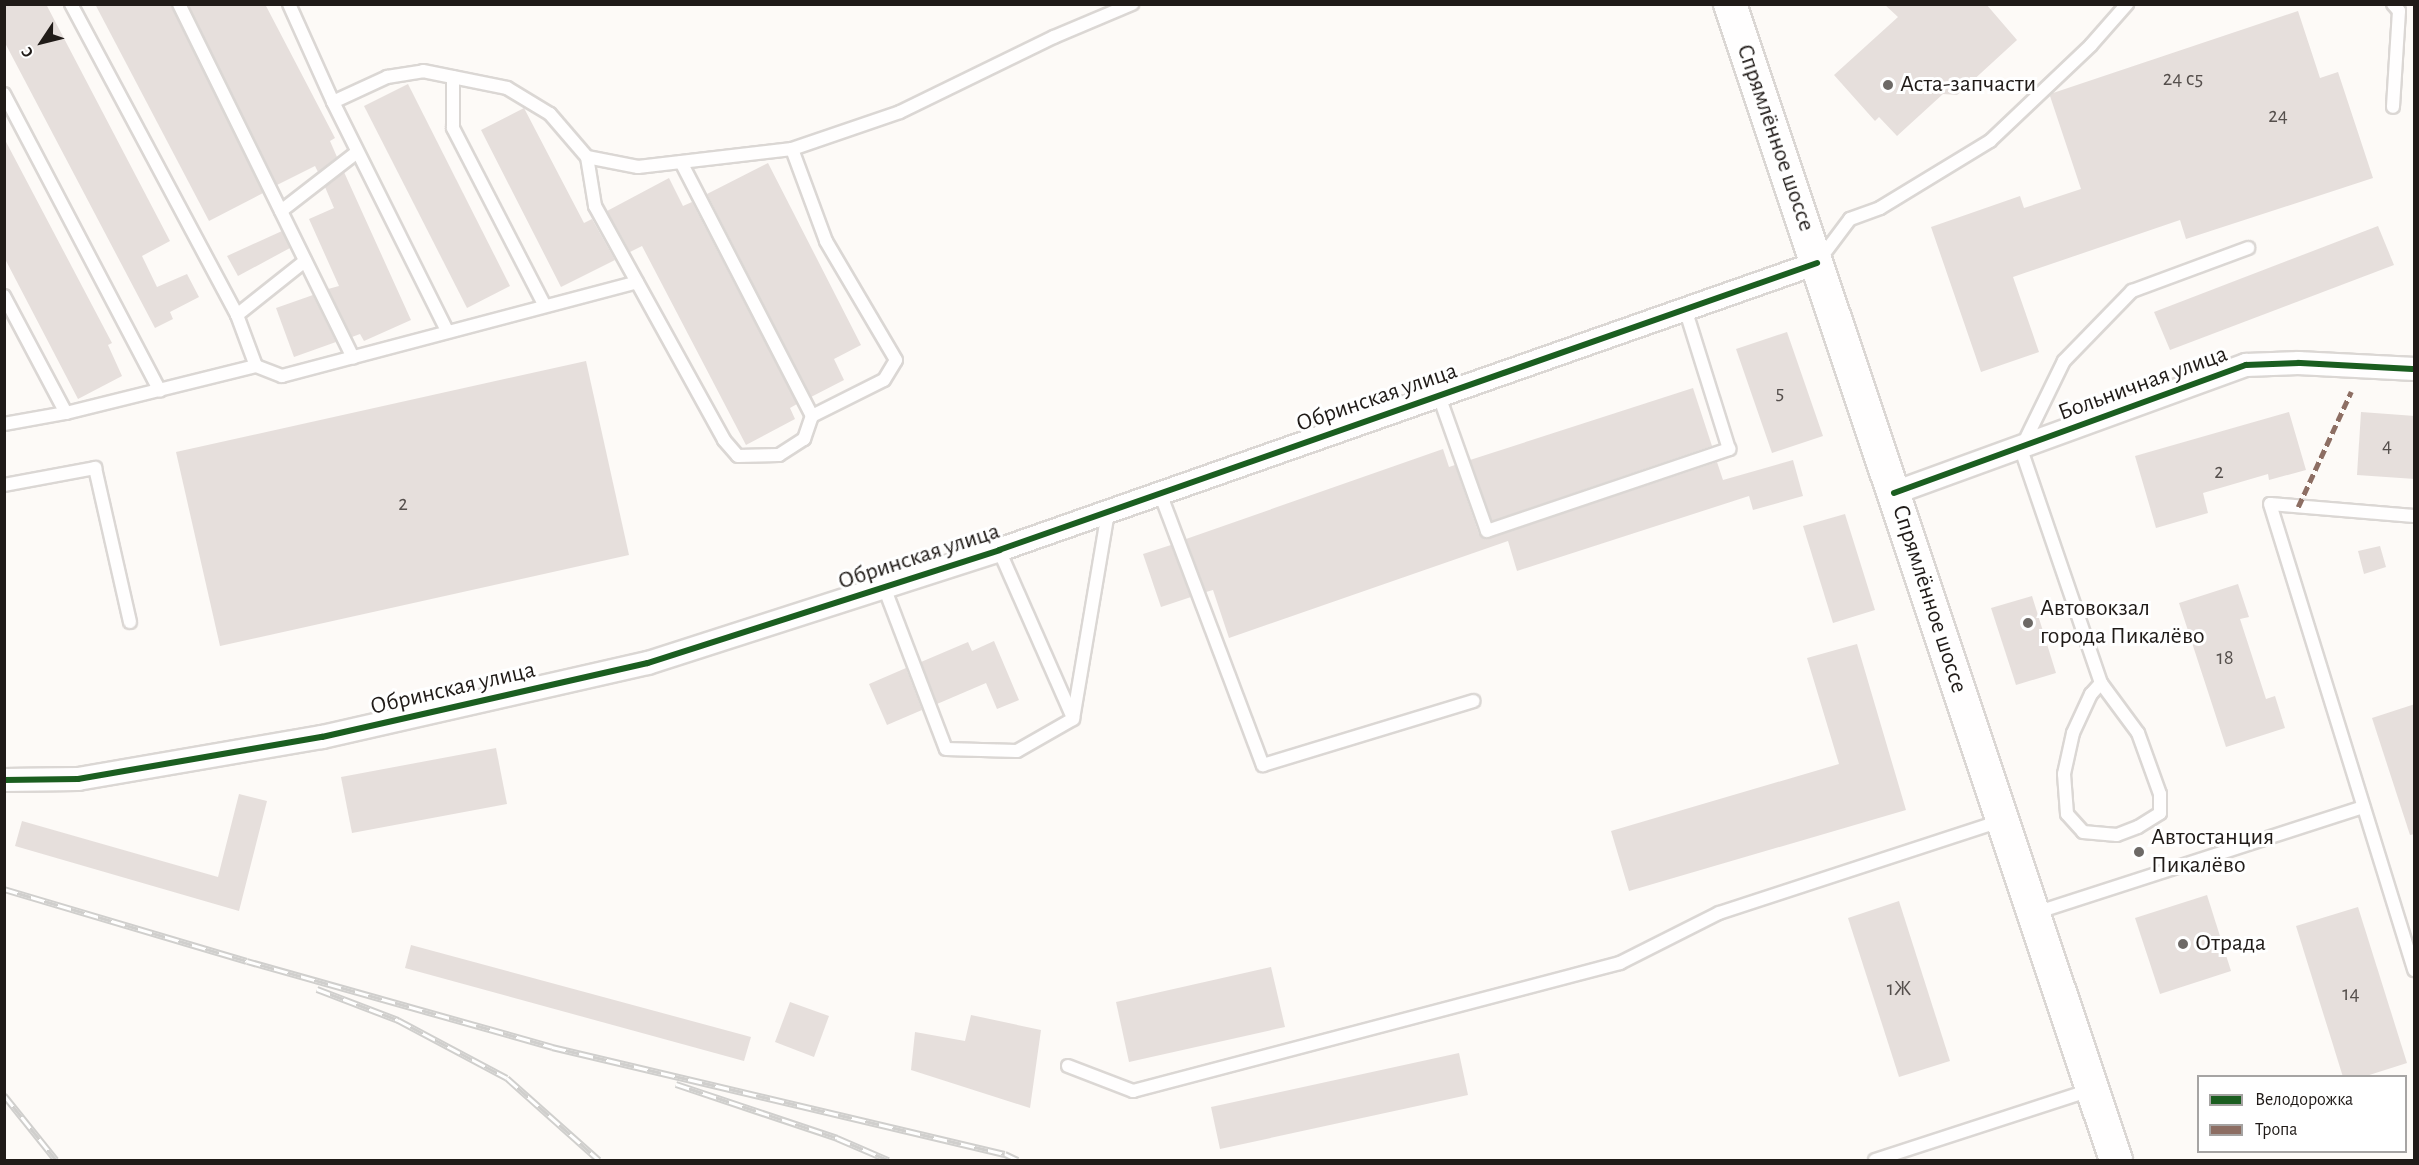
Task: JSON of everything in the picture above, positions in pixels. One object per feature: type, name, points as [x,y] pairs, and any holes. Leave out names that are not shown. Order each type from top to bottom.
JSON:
[{"type":"main road","name":"Спрямлённое шоссе","points":[[1730,4],[2116,1161]]},
{"type":"street","name":"Обринская улица","points":[[4,780],[78,779],[322,737],[648,663],[999,550],[1817,263]]},
{"type":"street","name":"Больничная улица","points":[[1894,493],[2021,449],[2246,365],[2299,363],[2415,369]]},
{"type":"lane","points":[[71,4],[237,315],[256,366]]},
{"type":"lane","points":[[179,4],[353,358]]},
{"type":"lane","points":[[289,4],[357,152],[447,331]]},
{"type":"lane","points":[[587,157],[638,167],[792,149],[900,112],[1054,37],[1131,4]]},
{"type":"lane","points":[[1817,263],[1850,219],[1880,208],[1989,141],[2091,45],[2127,4]]},
{"type":"lane","points":[[2393,4],[2399,12],[2393,107]]},
{"type":"lane","points":[[333,102],[387,76],[423,71],[507,88],[550,114],[587,157],[595,206],[724,440],[738,456],[779,455],[804,439],[812,416],[884,380],[896,360],[826,241],[792,149]]},
{"type":"lane","points":[[453,77],[453,128],[545,306]]},
{"type":"lane","points":[[4,94],[160,391]]},
{"type":"lane","points":[[281,211],[357,152]]},
{"type":"lane","points":[[681,162],[812,416]]},
{"type":"lane","points":[[2101,683],[2091,694],[2073,733],[2064,774],[2067,814],[2083,832],[2117,835],[2138,827],[2160,813],[2160,794],[2138,733],[2101,683],[2021,449],[2064,361],[2132,291],[2248,248]]},
{"type":"lane","points":[[237,315],[305,261]]},
{"type":"lane","points":[[4,424],[66,413],[256,366],[282,376],[637,282]]},
{"type":"lane","points":[[4,296],[66,413]]},
{"type":"lane","points":[[1439,396],[1487,531],[1729,449],[1685,309]]},
{"type":"lane","points":[[4,485],[96,468],[130,622]]},
{"type":"lane","points":[[1160,493],[1263,765],[1473,701]]},
{"type":"lane","points":[[2415,516],[2270,504],[2415,970]]},
{"type":"lane","points":[[1073,719],[1108,512]]},
{"type":"lane","points":[[999,550],[1073,719]]},
{"type":"lane","points":[[884,587],[946,750],[1017,751],[1073,719]]},
{"type":"lane","points":[[2034,913],[2363,807]]},
{"type":"lane","points":[[1068,1066],[1133,1091],[1620,963],[1719,913],[2003,820]]},
{"type":"lane","points":[[1875,1161],[2093,1090]]},
{"type":"building","points":[[4,4],[46,4],[170,241],[142,256],[157,287],[187,274],[199,297],[170,312],[173,319],[155,328],[4,41]]},
{"type":"building","points":[[95,4],[171,4],[263,193],[209,221]]},
{"type":"building","points":[[188,4],[265,4],[335,138],[330,141],[337,157],[318,172],[315,166],[277,185]]},
{"type":"building","points":[[1884,4],[1986,4],[2017,40],[1957,95],[1943,94],[1897,136],[1879,117],[1875,121],[1834,75],[1898,17]]},
{"type":"building","points":[[2298,11],[2320,78],[2338,72],[2373,178],[2186,239],[2180,220],[2013,277],[2039,352],[1981,372],[1931,227],[2020,196],[2024,208],[2081,189],[2050,96],[2053,93]]},
{"type":"building","points":[[408,84],[510,286],[467,308],[364,106]]},
{"type":"building","points":[[524,108],[584,223],[592,219],[615,260],[561,287],[481,130]]},
{"type":"building","points":[[4,138],[112,343],[108,345],[122,376],[78,399],[4,257]]},
{"type":"building","points":[[768,163],[861,345],[834,359],[844,380],[811,397],[707,194]]},
{"type":"building","points":[[344,172],[411,320],[364,341],[360,334],[352,337],[328,289],[339,286],[309,219],[334,208],[325,187]]},
{"type":"building","points":[[669,178],[683,206],[692,202],[797,404],[790,408],[795,419],[746,445],[642,246],[630,252],[607,211]]},
{"type":"building","points":[[2378,226],[2394,265],[2170,350],[2154,312]]},
{"type":"building","points":[[282,231],[290,248],[238,276],[227,256]]},
{"type":"building","points":[[313,295],[336,342],[294,357],[276,308]]},
{"type":"building","points":[[1787,332],[1823,436],[1772,453],[1736,349]]},
{"type":"building","points":[[586,361],[629,555],[220,646],[176,452]]},
{"type":"building","points":[[1693,388],[1712,446],[1492,521],[1470,460]]},
{"type":"building","points":[[2289,412],[2306,470],[2269,480],[2268,474],[2203,493],[2208,513],[2156,528],[2135,456]]},
{"type":"building","points":[[2361,412],[2415,416],[2415,479],[2357,475]]},
{"type":"building","points":[[1443,449],[1449,467],[1455,465],[1479,534],[1486,539],[1717,462],[1723,480],[1793,460],[1803,496],[1753,510],[1749,496],[1517,571],[1508,541],[1229,638],[1213,590],[1206,592],[1186,539]]},
{"type":"building","points":[[1845,514],[1875,610],[1833,623],[1803,526]]},
{"type":"building","points":[[1171,545],[1191,597],[1161,607],[1143,554]]},
{"type":"building","points":[[2380,546],[2386,567],[2364,574],[2358,551]]},
{"type":"building","points":[[2238,584],[2249,617],[2240,619],[2266,699],[2275,696],[2285,728],[2226,747],[2179,603]]},
{"type":"building","points":[[2032,596],[2056,673],[2016,685],[1991,608]]},
{"type":"building","points":[[994,641],[1019,700],[997,709],[986,683],[937,704],[921,662],[968,642],[972,651]]},
{"type":"building","points":[[1857,644],[1906,810],[1629,891],[1611,831],[1839,764],[1807,658]]},
{"type":"building","points":[[906,668],[922,710],[887,725],[869,684]]},
{"type":"building","points":[[2415,704],[2415,834],[2410,835],[2372,718]]},
{"type":"building","points":[[496,748],[507,804],[352,833],[341,777]]},
{"type":"building","points":[[239,794],[267,801],[239,911],[15,846],[22,821],[218,877]]},
{"type":"building","name":"Отрада","points":[[2207,895],[2231,971],[2160,994],[2135,918]]},
{"type":"building","points":[[1899,901],[1950,1061],[1899,1077],[1848,918]]},
{"type":"building","points":[[2358,907],[2407,1063],[2369,1075],[2342,1075],[2296,926]]},
{"type":"building","points":[[411,945],[751,1037],[744,1061],[405,968]]},
{"type":"building","points":[[1271,967],[1285,1027],[1129,1062],[1116,1002]]},
{"type":"building","points":[[790,1002],[829,1016],[814,1057],[775,1042]]},
{"type":"building","points":[[971,1015],[1041,1030],[1030,1108],[911,1070],[915,1032],[965,1041]]},
{"type":"building","points":[[1459,1053],[1468,1095],[1220,1149],[1211,1107]]},
{"type":"railway","points":[[4,889],[247,961],[552,1047],[1005,1154],[1018,1160]]},
{"type":"railway","points":[[317,989],[398,1020],[507,1078],[599,1160]]},
{"type":"railway","points":[[676,1084],[837,1138],[888,1160]]},
{"type":"railway","points":[[4,1095],[56,1160]]},
{"type":"marked path","points":[[2298,507],[2351,392]]},
{"type":"cycle path","points":[[4,780],[78,779],[322,737],[648,663],[999,550],[1817,263]]},
{"type":"cycle path","points":[[1894,493],[2246,365],[2299,363],[2414,369]]},
{"type":"place","name":"Аста-запчасти","points":[[1888,85]]},
{"type":"place","name":"Автовокзал города Пикалёво","points":[[2028,623]]},
{"type":"place","name":"Автостанция Пикалёво","points":[[2139,852]]},
{"type":"place","name":"Отрада","points":[[2183,944]]}]
